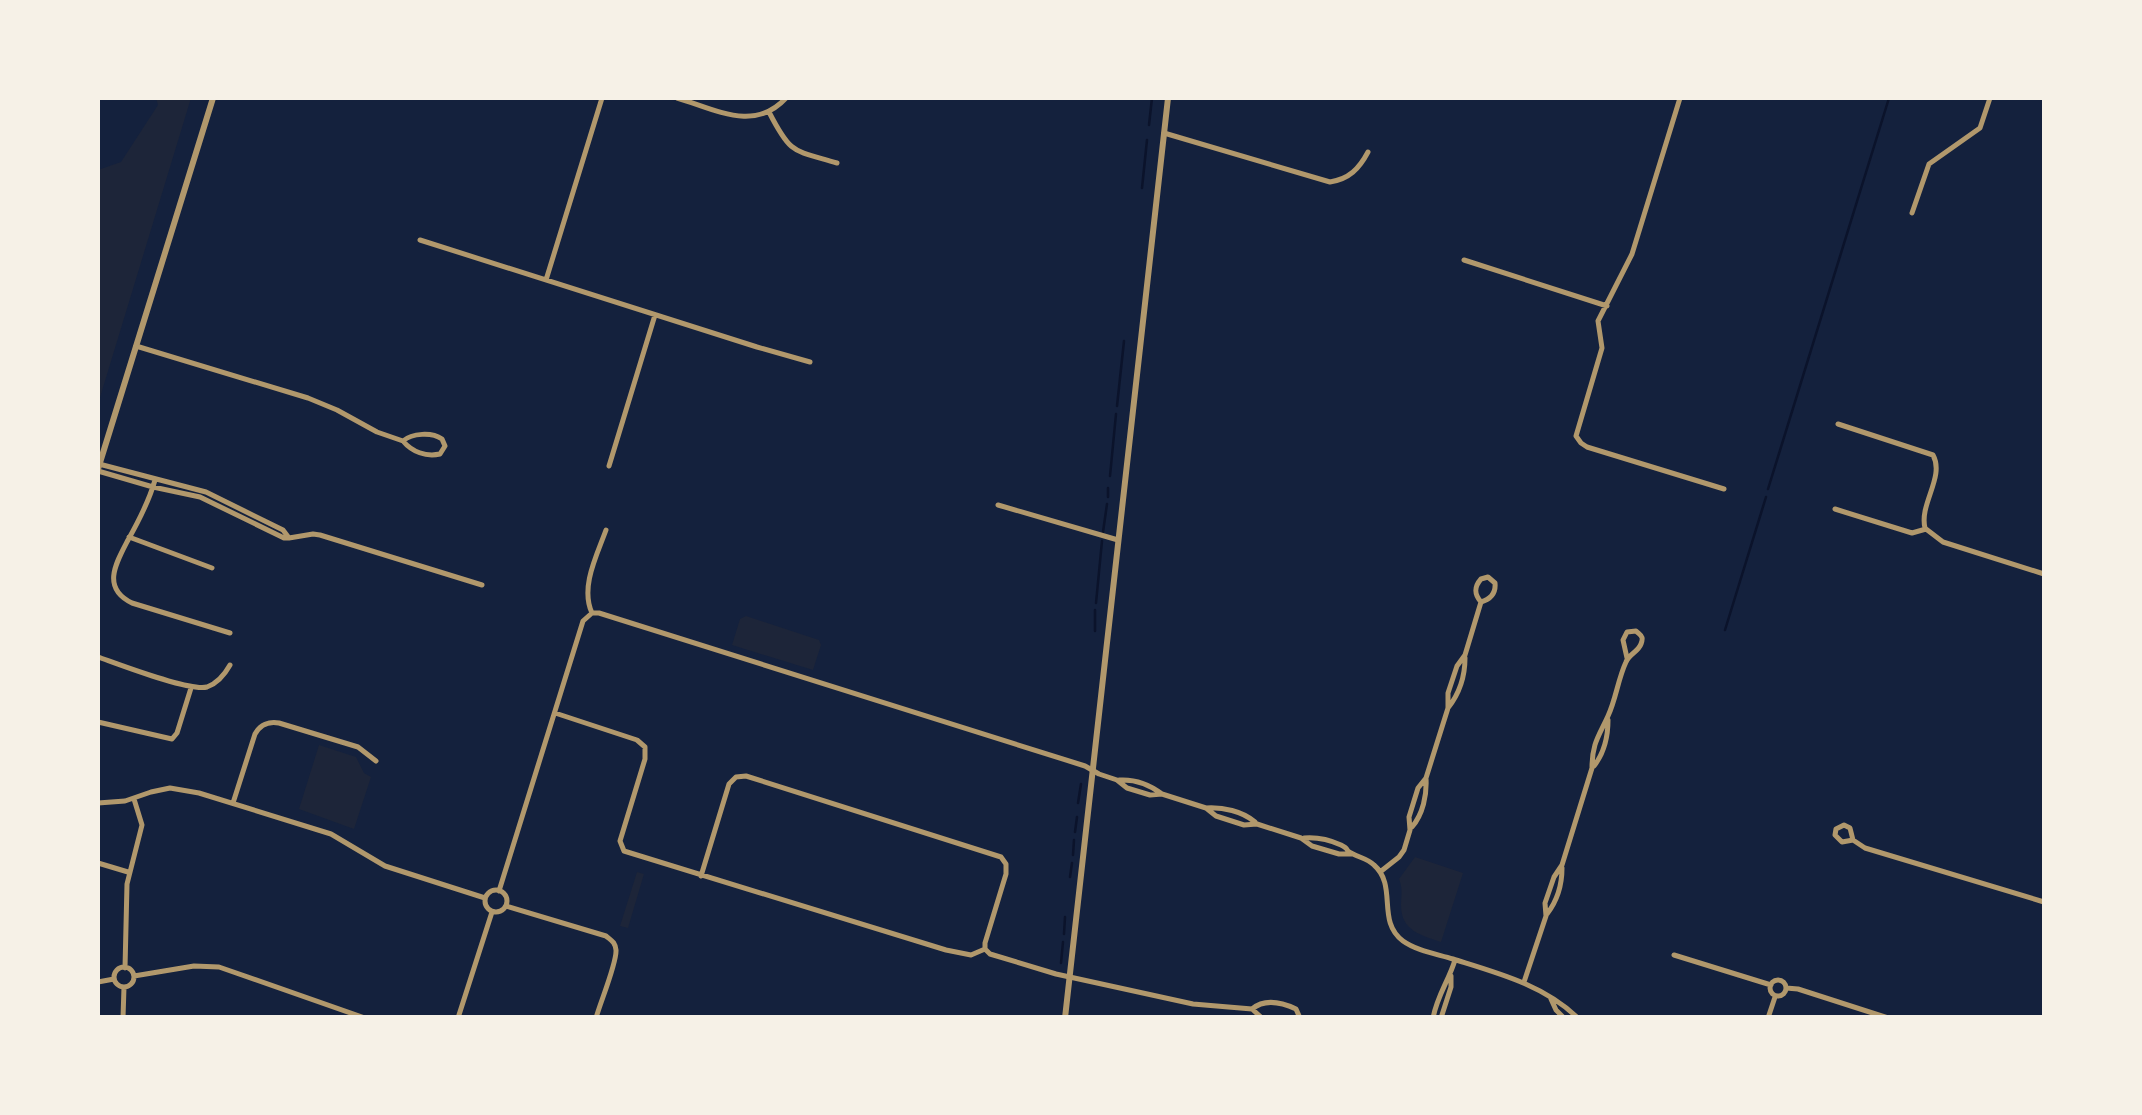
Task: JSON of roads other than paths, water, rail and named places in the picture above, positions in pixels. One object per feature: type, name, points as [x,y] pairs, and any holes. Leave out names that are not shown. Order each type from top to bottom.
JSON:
[{"type":"street","points":[[212,98],[98,468],[200,497],[289,538],[320,535],[482,585]]},
{"type":"street","points":[[546,280],[602,98]]},
{"type":"street","points":[[677,98],[736,116],[754,117],[769,112],[786,98]]},
{"type":"street","points":[[1065,1018],[1168,98]]},
{"type":"street","points":[[1680,98],[1632,254],[1598,321],[1602,348],[1576,432],[1578,441],[1587,446],[1724,489]]},
{"type":"street","points":[[1912,213],[1929,164],[1980,128],[1990,98]]},
{"type":"street","points":[[769,112],[786,144],[837,163]]},
{"type":"street","points":[[1164,133],[1330,182],[1344,180],[1368,152]]},
{"type":"street","points":[[420,240],[810,362]]},
{"type":"street","points":[[1464,260],[1607,306]]},
{"type":"street","points":[[609,466],[655,315]]},
{"type":"street","points":[[136,346],[308,398],[426,455],[436,455],[444,449],[442,438],[436,435],[403,441]]},
{"type":"street","points":[[1838,424],[1934,456],[1937,467],[1923,516],[1926,529],[1943,542],[2044,574]]},
{"type":"street","points":[[154,483],[114,572],[118,594],[132,603],[230,633]]},
{"type":"street","points":[[998,505],[1118,540]]},
{"type":"street","points":[[1835,510],[1912,533],[1926,529]]},
{"type":"street","points":[[592,613],[588,599],[591,573],[606,530]]},
{"type":"street","points":[[130,537],[212,568]]},
{"type":"street","points":[[1481,578],[1491,578],[1496,589],[1489,600],[1482,602],[1476,595],[1477,584],[1481,578]]},
{"type":"street","points":[[1380,872],[1402,854],[1418,788],[1426,778],[1448,708],[1457,696],[1482,602]]},
{"type":"street","points":[[499,891],[582,624],[592,613],[1063,758],[1128,788],[1206,808],[1216,816],[1244,825],[1257,824],[1312,846],[1352,854],[1369,861],[1380,872],[1386,886],[1388,919],[1398,937],[1415,947],[1524,982],[1562,1003],[1578,1018]]},
{"type":"street","points":[[1524,982],[1546,916],[1545,903],[1562,865],[1592,768],[1600,728],[1608,717],[1627,658],[1623,640],[1627,632],[1639,632],[1642,640],[1638,649],[1627,658]]},
{"type":"street","points":[[98,657],[191,687],[208,687],[224,676],[230,664]]},
{"type":"street","points":[[98,722],[172,739],[191,687]]},
{"type":"street","points":[[554,713],[643,744],[646,754],[621,836],[621,848],[628,854],[946,950],[972,954],[985,950]]},
{"type":"street","points":[[233,803],[254,734],[270,722],[352,745],[376,761]]},
{"type":"street","points":[[701,876],[729,784],[736,777],[746,776],[1001,857],[1006,872],[985,950]]},
{"type":"street","points":[[98,804],[170,788],[200,793],[331,834],[385,866],[485,898]]},
{"type":"street","points":[[125,968],[129,872],[142,825],[134,798]]},
{"type":"street","points":[[1854,840],[1865,848],[2044,902]]},
{"type":"street","points":[[98,863],[129,872]]},
{"type":"street","points":[[492,891],[499,891],[506,897],[506,906],[492,912],[485,905],[485,898],[492,891]]},
{"type":"street","points":[[506,906],[611,939],[616,947],[596,1018]]},
{"type":"street","points":[[458,1018],[492,912]]},
{"type":"street","points":[[985,950],[1070,978],[1200,1006],[1252,1009],[1262,1018]]},
{"type":"street","points":[[1674,955],[1771,985]]},
{"type":"street","points":[[1437,1018],[1451,987],[1455,960]]},
{"type":"street","points":[[134,976],[194,966],[219,967],[366,1018]]},
{"type":"street","points":[[125,968],[134,976],[132,984],[124,987],[115,978],[117,971],[125,968]]},
{"type":"street","points":[[98,982],[115,978]]},
{"type":"street","points":[[1771,985],[1780,980],[1786,988],[1888,1018]]},
{"type":"street","points":[[1771,985],[1776,996]]},
{"type":"street","points":[[123,1018],[124,987]]},
{"type":"street","points":[[1776,996],[1786,988]]},
{"type":"street","points":[[1768,1018],[1776,996]]},
{"type":"street","points":[[1550,997],[1564,1018]]},
{"type":"street","points":[[1252,1009],[1261,1002],[1282,1003],[1299,1011],[1300,1018]]},
{"type":"waterway","points":[[1149,125],[1152,98]]},
{"type":"waterway","points":[[1768,489],[1889,98]]},
{"type":"waterway","points":[[1142,188],[1147,140]]},
{"type":"waterway","points":[[1117,406],[1124,341]]},
{"type":"waterway","points":[[1110,476],[1116,414]]},
{"type":"waterway","points":[[1108,488],[1108,497]]},
{"type":"waterway","points":[[1725,630],[1766,497]]},
{"type":"waterway","points":[[1103,532],[1107,504]]},
{"type":"waterway","points":[[1096,603],[1102,541]]},
{"type":"waterway","points":[[1095,610],[1095,631]]},
{"type":"waterway","points":[[1078,803],[1081,784]]},
{"type":"waterway","points":[[1075,832],[1077,817]]},
{"type":"waterway","points":[[1073,855],[1074,840]]},
{"type":"waterway","points":[[1070,877],[1072,863]]},
{"type":"waterway","points":[[1064,934],[1065,917]]},
{"type":"waterway","points":[[1061,963],[1063,942]]}]
